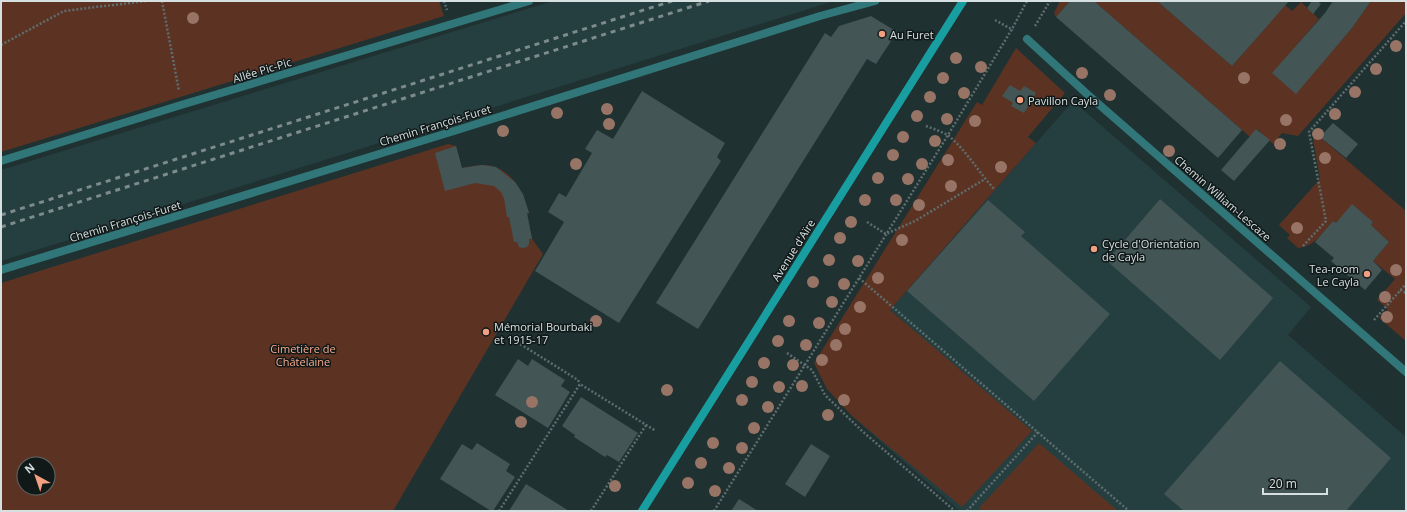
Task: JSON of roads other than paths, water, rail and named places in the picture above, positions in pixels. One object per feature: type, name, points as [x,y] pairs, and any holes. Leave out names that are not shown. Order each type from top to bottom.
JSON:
[{"type":"main road","name":"Avenue d'Aïre","points":[[642,511],[963,1]]},
{"type":"street","name":"Allée Pic-Pic","points":[[1,161],[181,105],[529,1]]},
{"type":"street","name":"Chemin François-Furet","points":[[1,270],[461,129],[820,16],[875,1]]},
{"type":"street","name":"Chemin William-Lescaze","points":[[1027,39],[1099,104],[1406,372]]},
{"type":"railway","points":[[1,215],[672,1]]},
{"type":"railway","points":[[1,227],[709,1]]},
{"type":"place","name":"Au Furet","points":[[882,34]]},
{"type":"place","name":"Pavillon Cayla","points":[[1020,100]]},
{"type":"place","name":"Cycle d'Orientation de Cayla","points":[[1094,249]]},
{"type":"place","name":"Tea-room Le Cayla","points":[[1367,274]]},
{"type":"place","name":"Mémorial Bourbaki et 1915-17","points":[[486,332]]},
{"type":"park label","name":"Cimetière de Châtelaine","points":[[303,354]]}]
